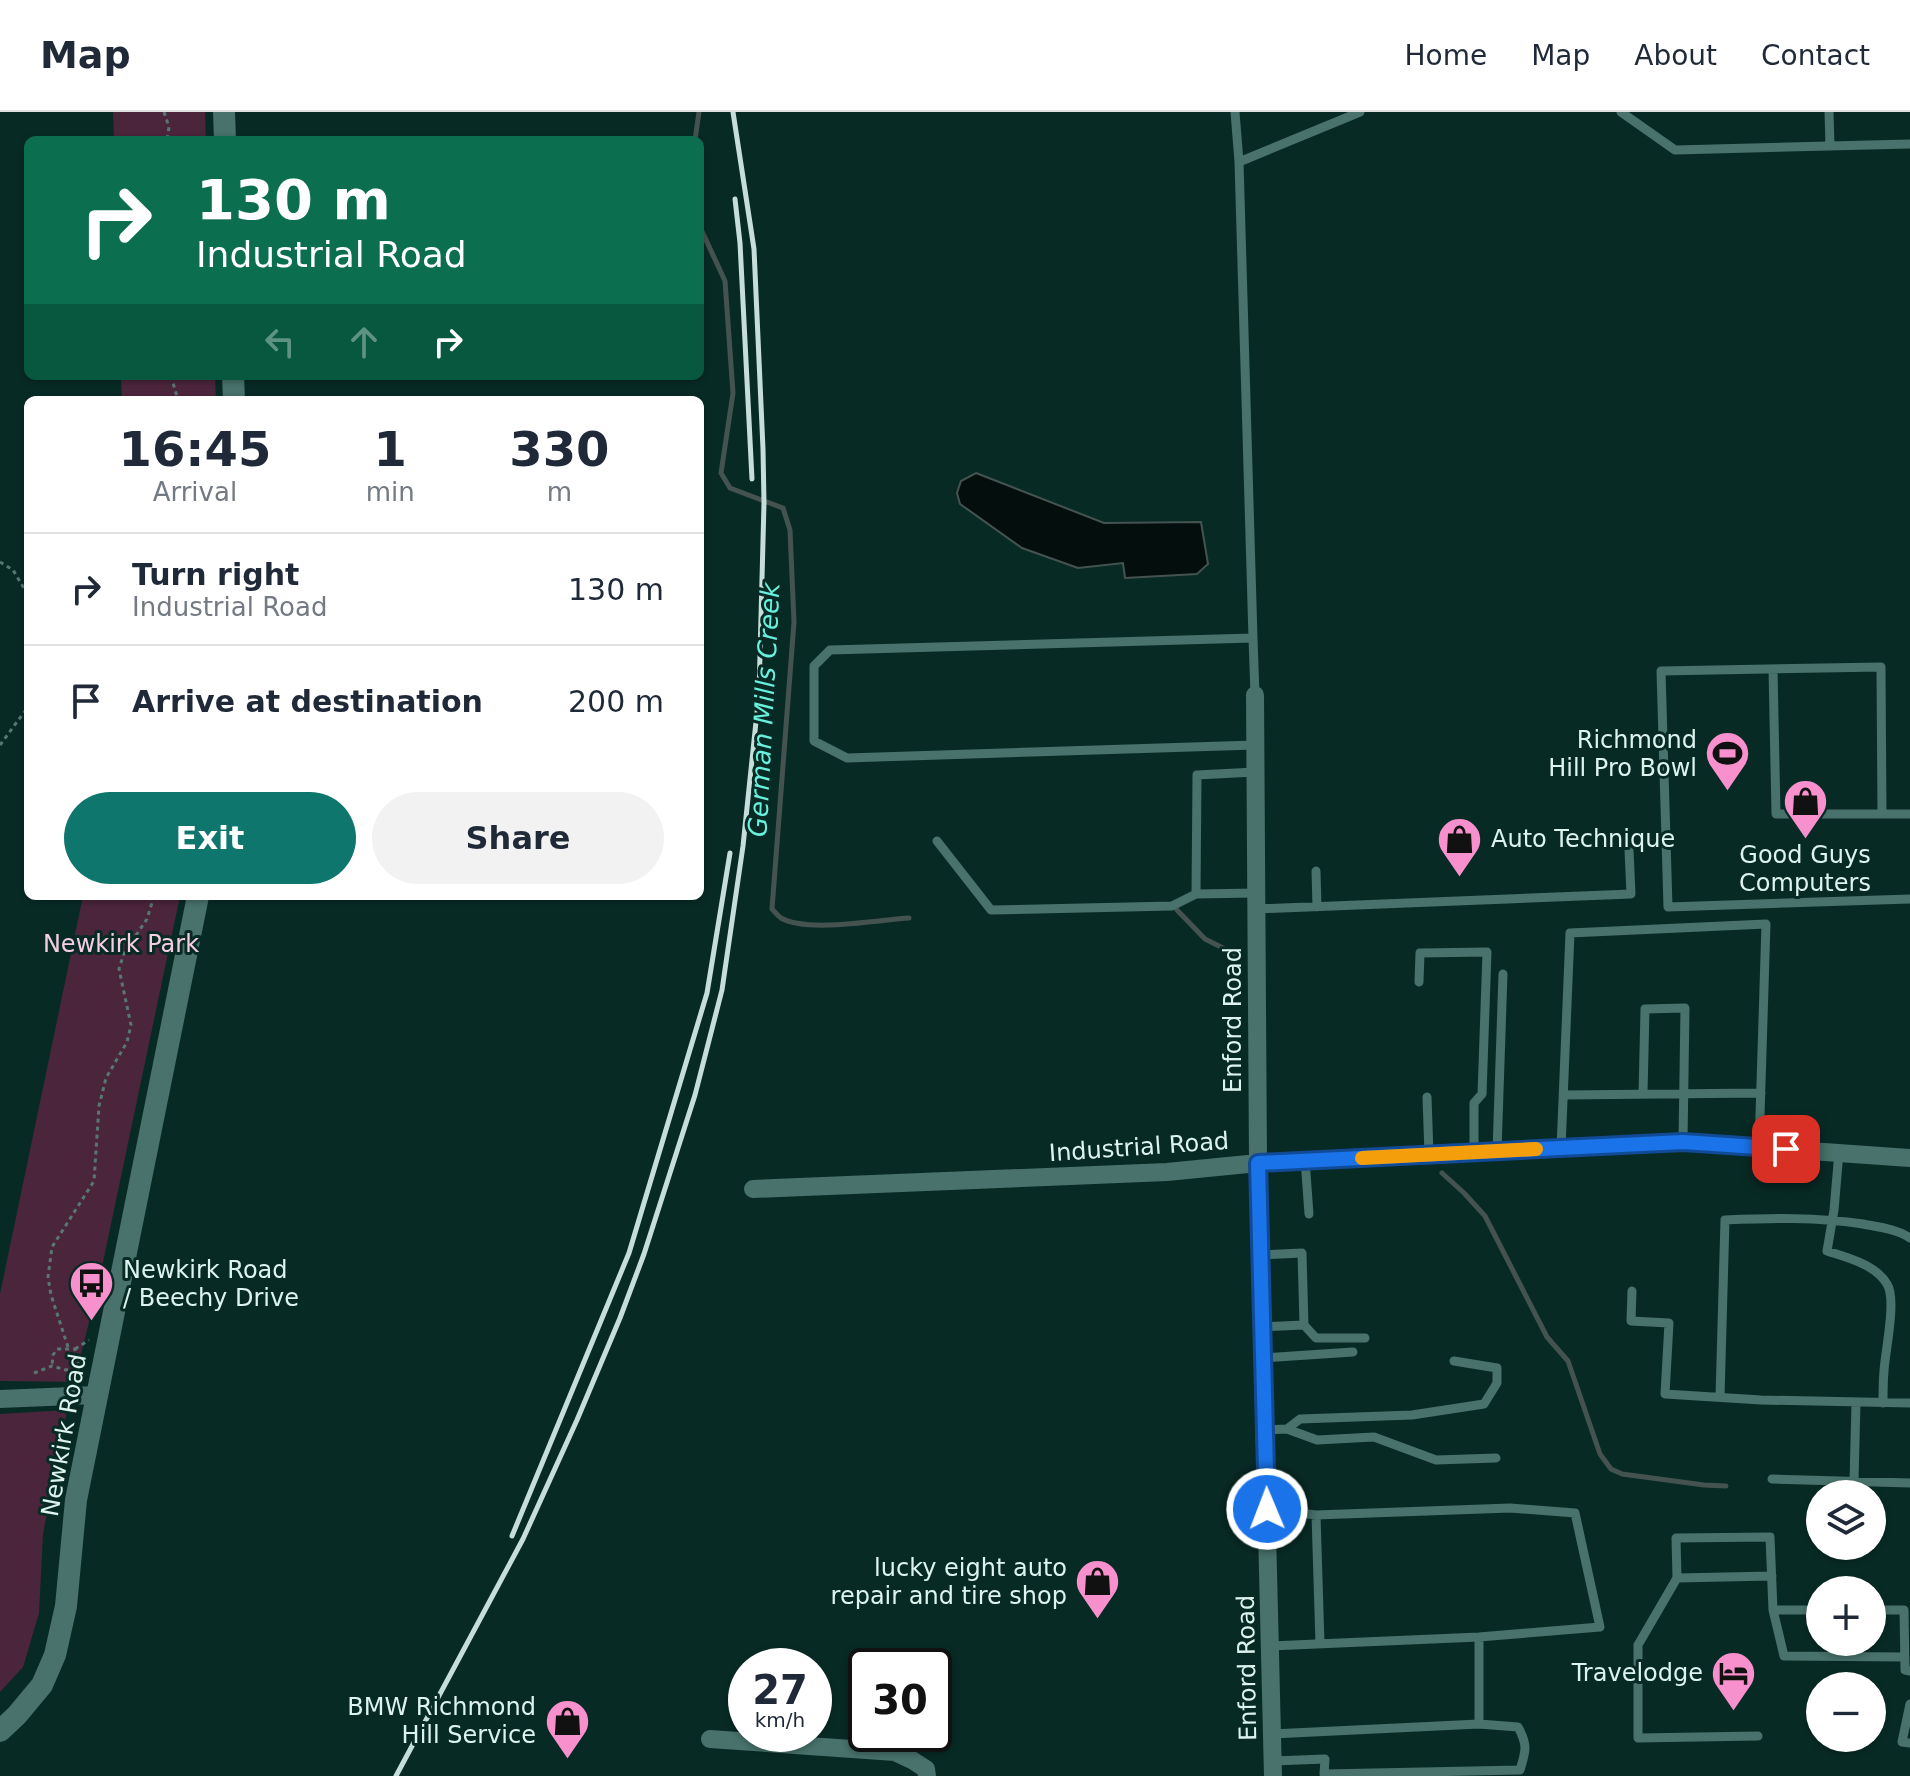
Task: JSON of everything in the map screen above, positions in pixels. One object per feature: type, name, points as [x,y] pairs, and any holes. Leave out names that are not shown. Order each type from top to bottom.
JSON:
[{"type":"street","points":[[224,112],[225,136]]},
{"type":"street","name":"Enford Road","points":[[1255,695],[1258,1163],[1273,1769]]},
{"type":"street","name":"Newkirk Road","points":[[0,1731],[42,1685],[55,1655],[66,1606],[76,1500],[197,900]]},
{"type":"street","name":"Industrial Road","points":[[753,1189],[1167,1172],[1305,1160],[1683,1142],[1910,1158]]},
{"type":"street","points":[[0,1399],[96,1395]]},
{"type":"street","points":[[710,1739],[895,1752],[926,1769],[927,1776]]},
{"type":"lane","points":[[1235,112],[1255,695]]},
{"type":"lane","points":[[1239,162],[1360,112]]},
{"type":"lane","points":[[1621,112],[1675,150],[1910,144]]},
{"type":"lane","points":[[1829,112],[1830,146]]},
{"type":"lane","points":[[1253,638],[830,650],[814,666],[814,741],[847,758],[1255,745]]},
{"type":"lane","points":[[1669,929],[1661,671],[1881,667],[1882,814]]},
{"type":"lane","points":[[1773,669],[1776,814],[1910,814]]},
{"type":"lane","points":[[1196,894],[1197,775],[1255,772]]},
{"type":"lane","points":[[937,841],[991,910],[1172,906],[1196,894],[1317,907],[1631,894],[1629,850]]},
{"type":"lane","points":[[1316,871],[1317,907]]},
{"type":"lane","points":[[1668,907],[1910,899]]},
{"type":"lane","points":[[1561,1148],[1570,933],[1766,924],[1759,1147]]},
{"type":"lane","points":[[1419,982],[1420,953],[1487,952],[1482,1094],[1474,1103],[1474,1152]]},
{"type":"lane","points":[[1497,1151],[1503,974]]},
{"type":"lane","points":[[1643,1094],[1645,1009],[1685,1008],[1683,1142]]},
{"type":"lane","points":[[1564,1095],[1761,1093]]},
{"type":"lane","points":[[1427,1097],[1429,1154]]},
{"type":"lane","points":[[1839,1152],[1827,1251],[1854,1259],[1874,1270],[1889,1285],[1891,1304],[1883,1403]]},
{"type":"lane","points":[[1305,1160],[1309,1214]]},
{"type":"lane","points":[[1720,1397],[1725,1220],[1833,1219],[1882,1227],[1910,1238]]},
{"type":"lane","points":[[1260,1255],[1302,1253],[1304,1325],[1316,1338],[1365,1338]]},
{"type":"lane","points":[[1632,1291],[1631,1321],[1669,1323],[1665,1394],[1910,1403]]},
{"type":"lane","points":[[1262,1327],[1304,1325]]},
{"type":"lane","points":[[1263,1358],[1353,1352]]},
{"type":"lane","points":[[1287,1429],[1300,1419],[1412,1415],[1484,1404],[1497,1383],[1497,1368],[1454,1361]]},
{"type":"lane","points":[[1854,1480],[1856,1403]]},
{"type":"lane","points":[[1265,1430],[1287,1429],[1317,1440],[1374,1437],[1436,1460],[1496,1458]]},
{"type":"lane","points":[[1772,1479],[1813,1480]]},
{"type":"lane","points":[[1886,1482],[1910,1483]]},
{"type":"lane","points":[[1267,1509],[1316,1515],[1510,1508],[1575,1513],[1600,1627],[1479,1637],[1270,1646]]},
{"type":"lane","points":[[1316,1515],[1320,1644]]},
{"type":"lane","points":[[1758,1736],[1638,1738],[1638,1645],[1677,1578],[1676,1538],[1770,1537],[1773,1610],[1784,1656],[1904,1657]]},
{"type":"lane","points":[[1677,1578],[1772,1576]]},
{"type":"lane","points":[[1773,1610],[1806,1610]]},
{"type":"lane","points":[[1886,1610],[1904,1610],[1905,1670],[1910,1671]]},
{"type":"lane","points":[[1479,1637],[1479,1724]]},
{"type":"lane","points":[[1910,1704],[1902,1742],[1910,1743]]},
{"type":"lane","points":[[1272,1734],[1479,1724],[1518,1727],[1526,1741],[1520,1770],[1324,1774],[1325,1759],[1273,1769]]},
{"type":"path","points":[[164,112],[169,127],[168,136]]},
{"type":"path","points":[[0,562],[13,570],[24,588]]},
{"type":"path","points":[[0,745],[24,712]]},
{"type":"path","points":[[68,1347],[48,1277],[52,1247],[94,1181],[99,1106],[106,1078],[127,1042],[131,1025],[119,969],[124,953],[147,919],[153,900]]},
{"type":"path","points":[[34,1373],[52,1366],[77,1369],[79,1356],[75,1349],[57,1349],[52,1366]]},
{"type":"green space","points":[[113,112],[205,112],[206,136],[114,136]]},
{"type":"green space","points":[[121,380],[215,380],[216,396],[122,396]]},
{"type":"green space","name":"Newkirk Park","points":[[82,900],[179,900],[98,1286],[74,1382],[0,1381],[0,1294]]},
{"type":"green space","points":[[67,1410],[43,1534],[39,1613],[23,1667],[0,1692],[0,1414]]},
{"type":"shaded area","points":[[976,473],[1104,523],[1201,522],[1208,564],[1197,574],[1125,578],[1123,563],[1078,568],[1022,548],[960,504],[957,493],[961,481]]},
{"type":"waterway","name":"German Mills Creek","points":[[696,136],[699,112]]},
{"type":"waterway","name":"German Mills Creek","points":[[704,236],[725,281],[733,393],[721,473],[730,488],[783,508],[790,530],[794,622],[772,909],[781,918],[808,925],[909,918]]},
{"type":"waterway","name":"German Mills Creek","points":[[1177,910],[1205,939],[1235,954],[1239,981]]},
{"type":"waterway","name":"German Mills Creek","points":[[1442,1173],[1485,1216],[1547,1337],[1568,1361],[1600,1454],[1611,1469],[1622,1474],[1726,1486]]},
{"type":"railway","points":[[396,1776],[523,1539],[620,1318],[695,1095],[722,990],[743,846],[759,693],[764,503],[754,249],[733,112]]},
{"type":"railway","points":[[735,199],[752,479]]},
{"type":"railway","points":[[512,1536],[629,1253],[707,993],[730,853]]},
{"type":"slow traffic","points":[[1362,1158],[1536,1149]]},
{"type":"place","name":"Richmond Hill Pro Bowl","points":[[1728,793]]},
{"type":"place","name":"Good Guys Computers","points":[[1805,840]]},
{"type":"place","name":"Auto Technique","points":[[1460,878]]},
{"type":"place","name":"Newkirk Road / Beechy Drive","points":[[92,1323]]},
{"type":"place","name":"lucky eight auto repair and tire shop","points":[[1098,1621]]},
{"type":"place","name":"Travelodge","points":[[1734,1712]]},
{"type":"place","name":"BMW Richmond Hill Service","points":[[567,1760]]},
{"type":"route","points":[[1267,1509],[1258,1163],[1683,1142],[1786,1149]]}]
